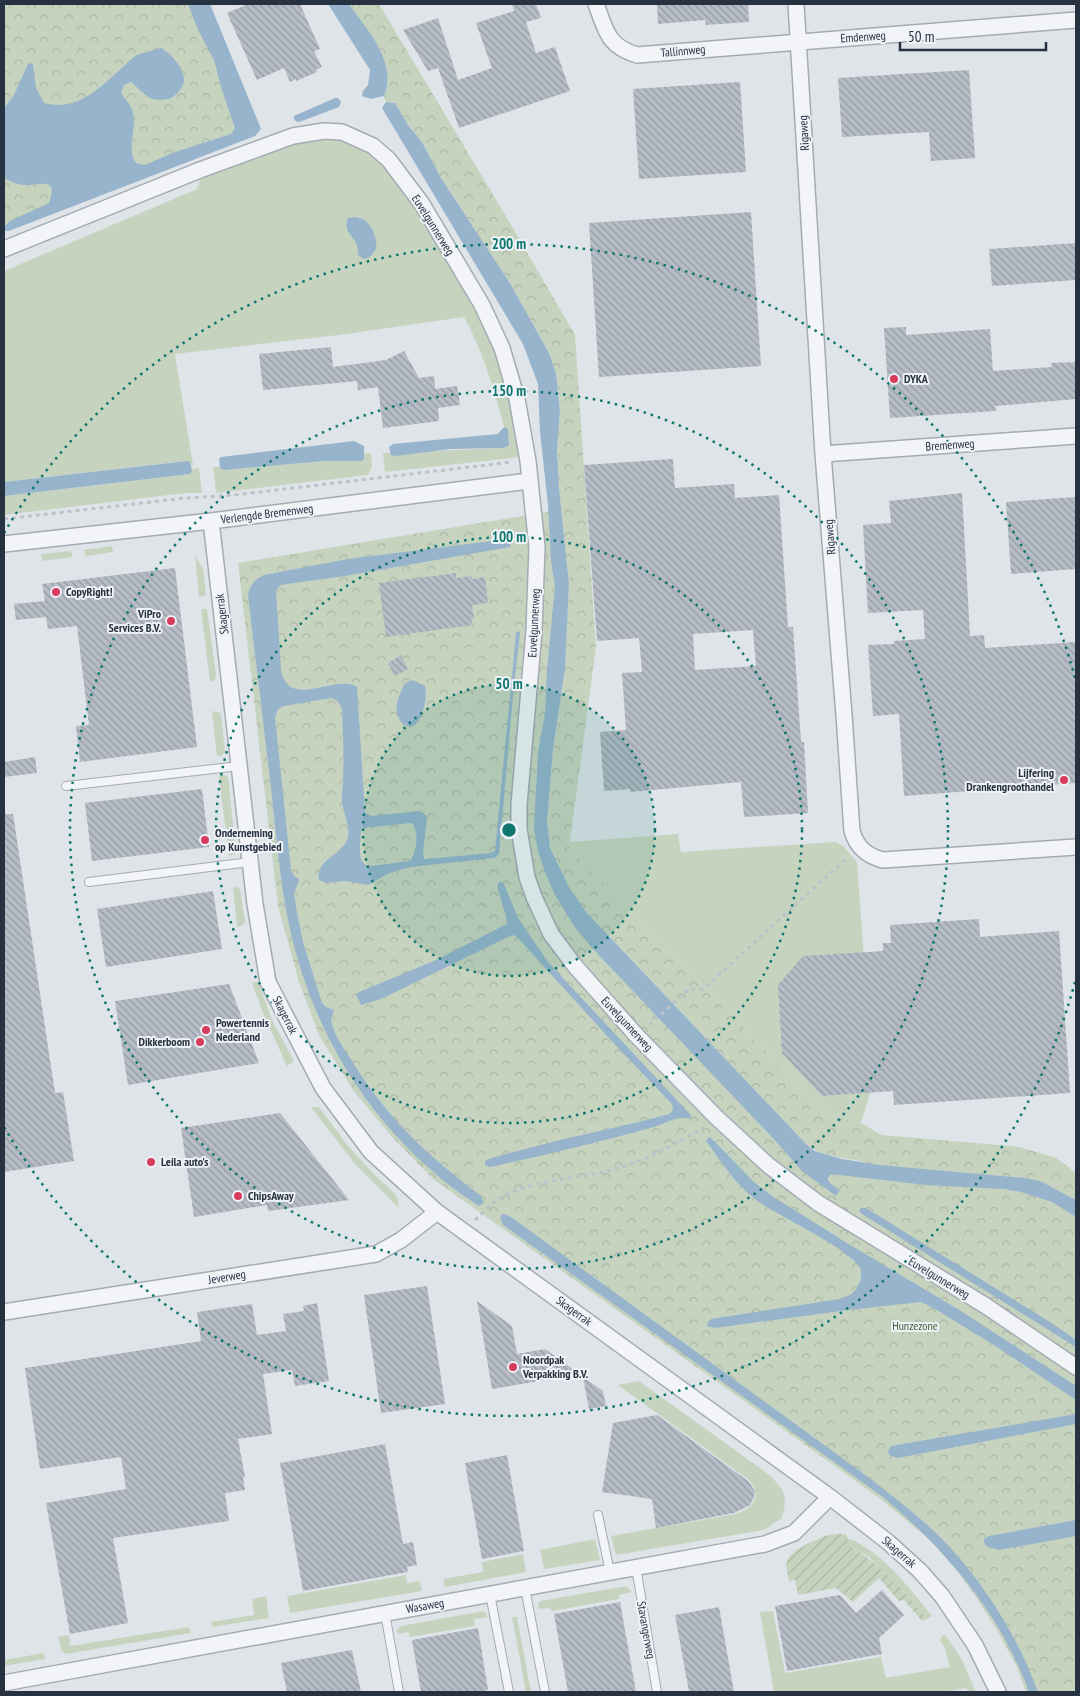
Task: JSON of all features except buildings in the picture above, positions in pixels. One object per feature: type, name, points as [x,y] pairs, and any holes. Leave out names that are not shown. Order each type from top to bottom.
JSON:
[{"type":"street","name":"Tallinnweg","points":[[596,4],[607,35],[627,52],[637,55],[799,42]]},
{"type":"street","name":"Rigaweg","points":[[796,4],[823,454],[852,831],[859,846]]},
{"type":"street","name":"Emdenweg","points":[[799,42],[1076,20]]},
{"type":"street","name":"Euvelgunnerweg","points":[[4,249],[200,170],[293,136],[324,131],[342,132],[372,146],[389,160],[416,197],[482,305],[502,348],[517,398],[528,461],[537,557],[534,631],[519,805],[520,837],[527,877],[542,916],[563,950],[637,1036],[716,1117],[768,1165],[818,1204],[986,1306],[1076,1367]]},
{"type":"street","name":"Bremenweg","points":[[823,454],[1076,436]]},
{"type":"street","name":"Verlengde Bremenweg","points":[[4,544],[211,521],[529,481]]},
{"type":"street","name":"Skagerrak","points":[[211,521],[254,904],[268,982],[323,1088],[371,1152],[437,1212],[830,1498],[888,1542],[920,1570],[942,1596],[975,1645],[998,1692]]},
{"type":"street","points":[[859,846],[866,853],[883,860],[1076,847]]},
{"type":"street","name":"Jeverweg","points":[[4,1312],[376,1254],[401,1240],[437,1212]]},
{"type":"street","name":"Wasaweg","points":[[4,1683],[765,1544],[794,1533],[830,1498]]},
{"type":"lane","points":[[66,786],[240,766]]},
{"type":"lane","points":[[89,882],[250,862]]},
{"type":"lane","points":[[598,1515],[610,1572]]},
{"type":"lane","name":"Stavangerweg","points":[[636,1567],[657,1692]]},
{"type":"lane","points":[[526,1588],[545,1692]]},
{"type":"lane","points":[[490,1594],[509,1692]]},
{"type":"lane","points":[[385,1613],[399,1692]]},
{"type":"path","name":"Verlengde Bremenweg","points":[[4,519],[528,461]]},
{"type":"path","points":[[648,1027],[690,990],[703,989],[859,846]]},
{"type":"path","points":[[464,1230],[507,1194],[548,1182],[616,1168],[648,1157],[699,1131],[716,1117]]},
{"type":"green space","points":[[4,4],[198,4],[253,130],[4,231]]},
{"type":"green space","name":"Hunzezone","points":[[349,4],[379,4],[575,335],[596,647],[569,848],[827,1114],[861,1123],[882,1135],[1020,1147],[1056,1158],[1076,1173],[1076,1692],[1026,1692],[1017,1667],[998,1632],[957,1571],[932,1542],[883,1501],[846,1474],[432,1178],[392,1137],[353,1090],[319,1035],[299,982],[278,906],[238,563],[559,510],[553,730],[544,836],[579,909],[814,1155],[871,1164],[822,1153],[807,1145],[587,913],[569,887],[550,848],[547,822],[553,749],[565,669],[569,584],[559,488],[557,450],[560,411],[556,374],[550,355],[510,283],[441,178],[422,142],[408,125],[395,103],[386,102],[384,96],[386,90],[379,48]]},
{"type":"green space","points":[[310,138],[341,138],[369,151],[384,164],[417,207],[477,308],[496,350],[512,400],[521,457],[385,472],[383,453],[504,448],[506,427],[504,427],[482,357],[464,317],[339,335],[175,354],[193,465],[191,466],[190,462],[186,461],[4,482],[4,271],[197,189],[202,175],[295,141]]},
{"type":"green space","points":[[371,453],[372,467],[368,475],[216,493],[213,467],[362,460],[364,459],[364,454]]},
{"type":"green space","points":[[199,468],[202,493],[186,493],[4,515],[4,496],[190,474],[191,469]]},
{"type":"green space","points":[[112,546],[113,552],[86,556],[84,550]]},
{"type":"green space","points":[[71,551],[73,557],[43,561],[41,554]]},
{"type":"green space","points":[[195,555],[203,569],[206,595],[199,597]]},
{"type":"green space","points":[[201,609],[207,609],[216,674],[215,680],[210,682]]},
{"type":"green space","points":[[212,711],[221,713],[225,752],[221,756],[217,756]]},
{"type":"green space","points":[[223,775],[228,777],[236,851],[229,856],[219,777]]},
{"type":"green space","points":[[678,834],[681,852],[835,842],[843,846],[857,862],[873,1084],[861,1123],[827,1114],[569,848],[570,842]]},
{"type":"green space","points":[[237,887],[240,889],[245,922],[242,926],[237,927],[233,888]]},
{"type":"green space","points":[[258,982],[273,1022],[294,1061],[287,1066],[262,1011],[252,983]]},
{"type":"green space","points":[[311,1107],[319,1107],[348,1146],[395,1194],[399,1208],[355,1164]]},
{"type":"green space","points":[[639,1381],[768,1474],[784,1493],[785,1504],[782,1518],[764,1530],[616,1555],[611,1536],[736,1514],[751,1505],[756,1496],[749,1480],[618,1385]]},
{"type":"green space","points":[[832,1534],[846,1534],[848,1540],[850,1539],[851,1547],[883,1570],[927,1619],[921,1620],[904,1600],[899,1601],[879,1578],[853,1602],[836,1588],[798,1595],[795,1580],[789,1581],[786,1568],[787,1561],[800,1548]]},
{"type":"green space","points":[[595,1539],[600,1560],[544,1569],[540,1550]]},
{"type":"green space","points":[[850,1539],[862,1545],[885,1562],[932,1616],[927,1619],[909,1597],[869,1557],[851,1547]]},
{"type":"green space","points":[[523,1554],[526,1572],[445,1587],[443,1579],[483,1572],[482,1562]]},
{"type":"green space","points":[[406,1575],[407,1583],[420,1581],[422,1591],[290,1613],[287,1596]]},
{"type":"green space","points":[[626,1586],[632,1592],[619,1595],[619,1599],[552,1611],[550,1608],[539,1609],[538,1603],[541,1601]]},
{"type":"green space","points":[[266,1596],[269,1618],[212,1627],[211,1622],[254,1615],[252,1599]]},
{"type":"green space","points":[[484,1611],[488,1617],[474,1619],[475,1626],[410,1637],[409,1632],[398,1634],[397,1630],[401,1626]]},
{"type":"green space","points":[[773,1611],[785,1673],[881,1657],[886,1678],[950,1667],[945,1649],[940,1640],[943,1635],[946,1636],[961,1658],[976,1692],[968,1692],[966,1688],[944,1692],[774,1692],[760,1612]]},
{"type":"green space","points":[[512,1617],[517,1617],[531,1692],[526,1692]]},
{"type":"green space","points":[[189,1627],[191,1633],[66,1654],[62,1651],[58,1637],[69,1635],[70,1646]]},
{"type":"green space","points":[[44,1653],[45,1659],[4,1666],[4,1660]]},
{"type":"water","points":[[188,4],[210,4],[261,129],[255,136],[6,231],[4,227],[10,221],[49,203],[51,194],[49,185],[23,185],[4,178],[4,108],[14,95],[28,64],[31,63],[33,65],[36,88],[44,103],[68,104],[88,96],[135,56],[161,48],[179,65],[184,82],[176,94],[171,98],[163,100],[149,98],[131,82],[124,85],[121,93],[130,105],[134,119],[132,152],[136,163],[145,165],[175,152],[231,134],[235,128],[214,60],[198,30]]},
{"type":"water","points":[[328,4],[349,4],[372,36],[384,59],[387,71],[384,96],[371,99],[362,96],[363,91],[368,85],[370,70]]},
{"type":"water","points":[[338,98],[341,102],[339,107],[302,121],[297,122],[294,119],[294,116]]},
{"type":"water","points":[[386,102],[395,103],[408,125],[422,142],[441,178],[510,283],[550,355],[556,374],[560,411],[557,450],[559,488],[569,584],[565,669],[553,749],[547,822],[550,848],[569,887],[587,913],[807,1145],[815,1151],[842,1159],[879,1165],[1025,1178],[1040,1181],[1076,1200],[1076,1217],[1052,1202],[1021,1192],[1004,1189],[926,1185],[831,1174],[827,1179],[840,1190],[836,1196],[802,1171],[592,948],[574,926],[555,895],[545,872],[534,830],[538,752],[545,714],[547,669],[555,586],[551,561],[548,505],[540,432],[538,384],[523,344],[382,108]]},
{"type":"water","points":[[355,217],[366,221],[374,232],[376,241],[376,249],[370,257],[364,259],[358,255],[357,244],[346,226],[348,218]]},
{"type":"water","points":[[506,427],[509,445],[504,448],[451,449],[395,456],[391,455],[389,447],[393,444],[498,434]]},
{"type":"water","points":[[354,441],[364,446],[364,459],[362,461],[323,461],[224,470],[220,468],[219,459],[221,457]]},
{"type":"water","points":[[190,462],[192,471],[190,474],[4,496],[4,482]]},
{"type":"water","points":[[508,539],[511,541],[510,547],[345,576],[280,585],[276,591],[281,670],[286,682],[293,688],[303,690],[337,684],[348,684],[357,687],[365,813],[372,816],[419,811],[424,813],[427,818],[424,859],[491,853],[495,851],[516,633],[519,631],[520,633],[499,854],[494,858],[410,867],[389,873],[368,885],[346,881],[326,883],[319,880],[321,867],[341,848],[348,837],[348,824],[342,800],[342,710],[338,702],[331,698],[284,706],[278,709],[275,717],[291,870],[294,876],[299,879],[294,893],[297,912],[303,942],[322,1003],[334,1010],[331,1019],[333,1029],[365,1082],[379,1101],[426,1151],[481,1196],[484,1202],[479,1206],[444,1181],[412,1152],[383,1120],[357,1086],[335,1050],[316,1011],[301,971],[286,911],[248,595],[253,583],[264,575],[348,559]],"holes":[[[413,824],[416,833],[416,843],[410,861],[372,866],[363,862],[360,853],[362,828]]]},
{"type":"water","points":[[413,680],[425,686],[425,702],[419,720],[416,724],[408,726],[404,725],[399,719],[397,707],[398,698],[404,684]]},
{"type":"water","points":[[500,881],[504,884],[518,918],[548,962],[691,1115],[690,1119],[676,1119],[654,1127],[572,1148],[490,1167],[485,1165],[485,1161],[491,1158],[643,1121],[669,1114],[673,1110],[672,1104],[516,936],[512,935],[381,999],[361,1005],[356,995],[357,993],[436,960],[507,924],[497,886]]},
{"type":"water","points":[[709,1137],[754,1182],[772,1196],[961,1311],[1076,1386],[1076,1400],[997,1347],[921,1302],[715,1328],[707,1326],[711,1319],[840,1299],[856,1290],[860,1283],[861,1275],[860,1268],[842,1251],[765,1206],[747,1193],[728,1172],[706,1141]]},
{"type":"water","points":[[861,1208],[866,1208],[1053,1324],[1076,1340],[1076,1347],[862,1214],[859,1211]]},
{"type":"water","points":[[502,1214],[511,1217],[864,1474],[902,1503],[938,1535],[969,1570],[996,1608],[1020,1649],[1038,1692],[1029,1692],[1003,1636],[969,1585],[949,1561],[906,1517],[883,1497],[503,1225],[500,1218]]},
{"type":"water","points":[[1076,1414],[1076,1424],[898,1458],[888,1453],[891,1446]]},
{"type":"water","points":[[1076,1520],[1076,1536],[999,1550],[986,1546],[984,1542],[984,1539],[989,1536]]},
{"type":"place","name":"DYKA","points":[[894,379]]},
{"type":"place","name":"CopyRight!","points":[[56,592]]},
{"type":"place","name":"ViPro Services B.V.","points":[[171,621]]},
{"type":"place","name":"Lijfering Drankengroothandel","points":[[1064,780]]},
{"type":"place","name":"Onderneming op Kunstgebied","points":[[205,840]]},
{"type":"place","name":"Powertennis Nederland","points":[[206,1030]]},
{"type":"place","name":"Dikkerboom","points":[[200,1042]]},
{"type":"place","name":"Leila auto's","points":[[151,1162]]},
{"type":"place","name":"ChipsAway","points":[[238,1196]]},
{"type":"place","name":"Noordpak Verpakking B.V.","points":[[513,1367]]}]
